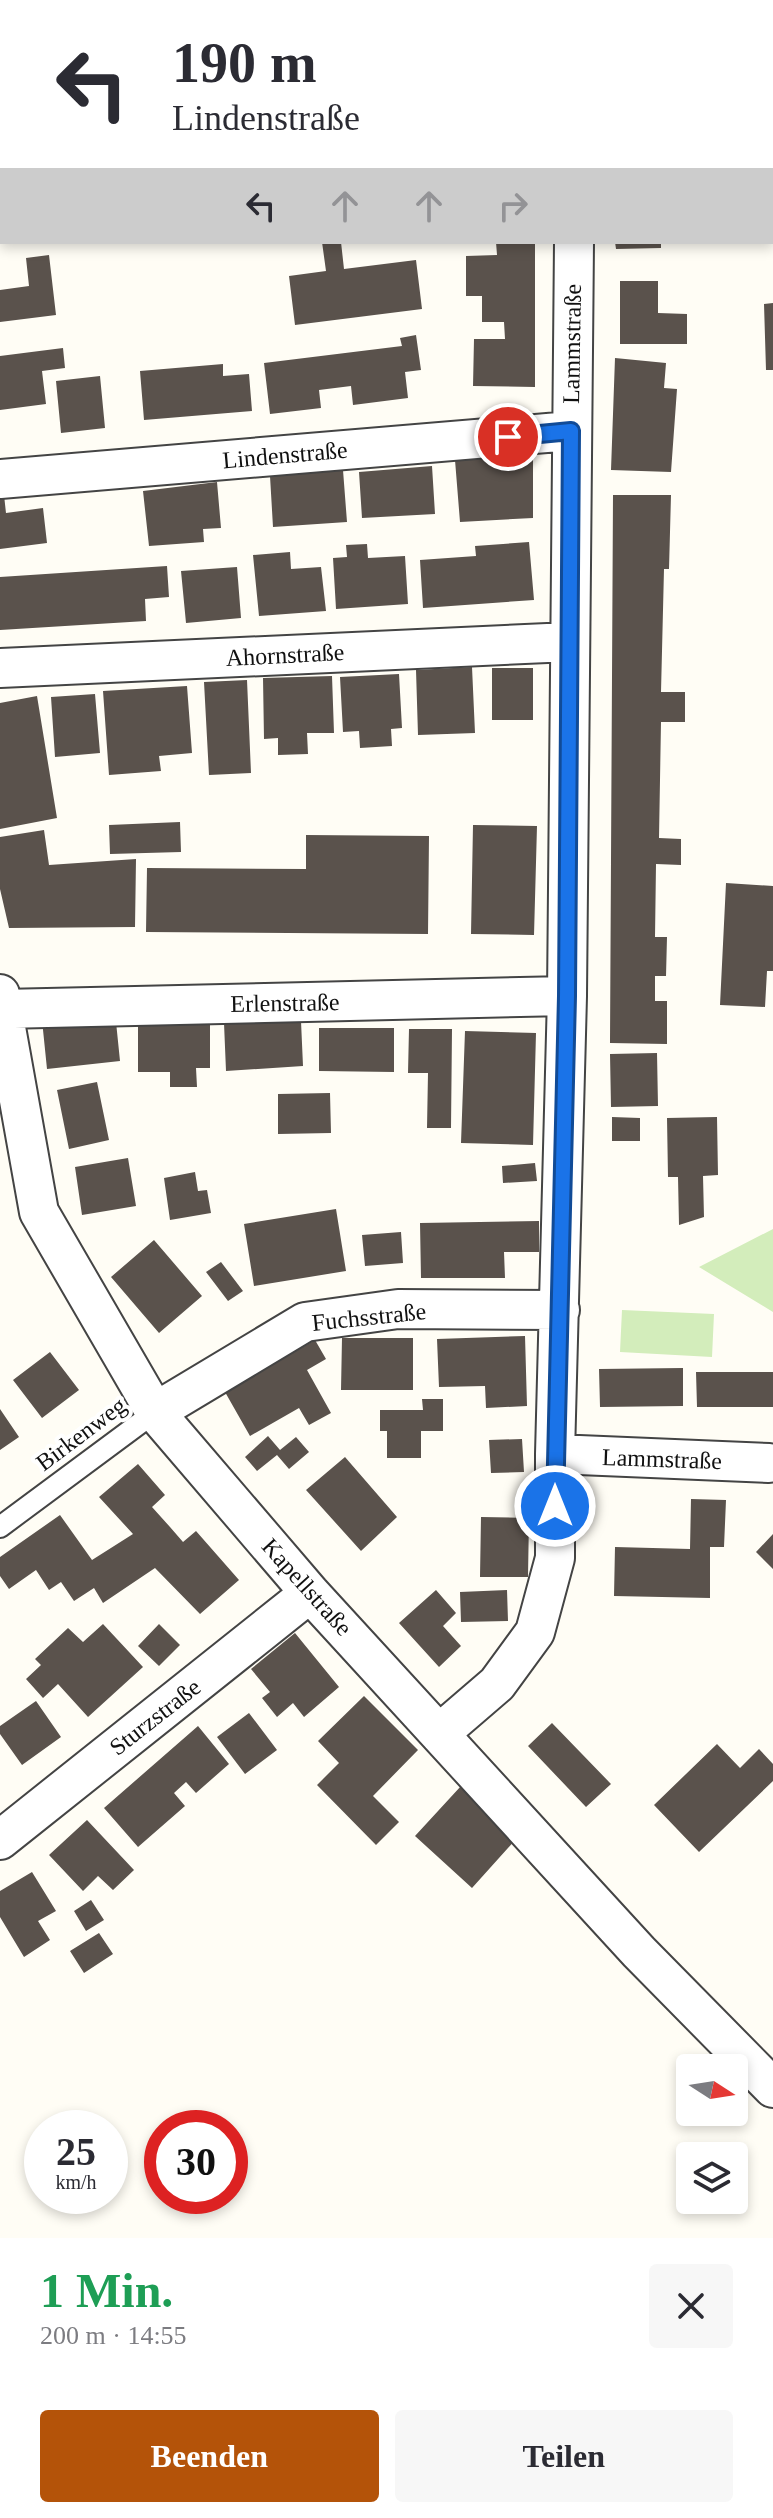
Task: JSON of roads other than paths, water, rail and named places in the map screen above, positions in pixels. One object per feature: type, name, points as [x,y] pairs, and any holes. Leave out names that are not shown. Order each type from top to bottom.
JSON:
[{"type":"street","name":"Lammstraße","points":[[440,1733],[497,1684],[535,1632],[555,1558],[567,996],[574,244]]},
{"type":"street","name":"Lindenstraße","points":[[0,479],[571,431]]},
{"type":"street","name":"Ahornstraße","points":[[0,668],[570,642]]},
{"type":"street","name":"Erlenstraße","points":[[1,1002],[567,996]]},
{"type":"street","name":"Kapellstraße","points":[[1,1002],[39,1212],[155,1412],[310,1593],[639,1952],[773,2088]]},
{"type":"street","name":"Fuchsstraße","points":[[155,1412],[305,1322],[398,1309],[560,1310]]},
{"type":"street","name":"Lammstraße","points":[[555,1454],[769,1463]]},
{"type":"street","name":"Sturzstraße","points":[[0,1840],[310,1593]]},
{"type":"lane","name":"Birkenweg","points":[[0,1527],[155,1412]]}]
